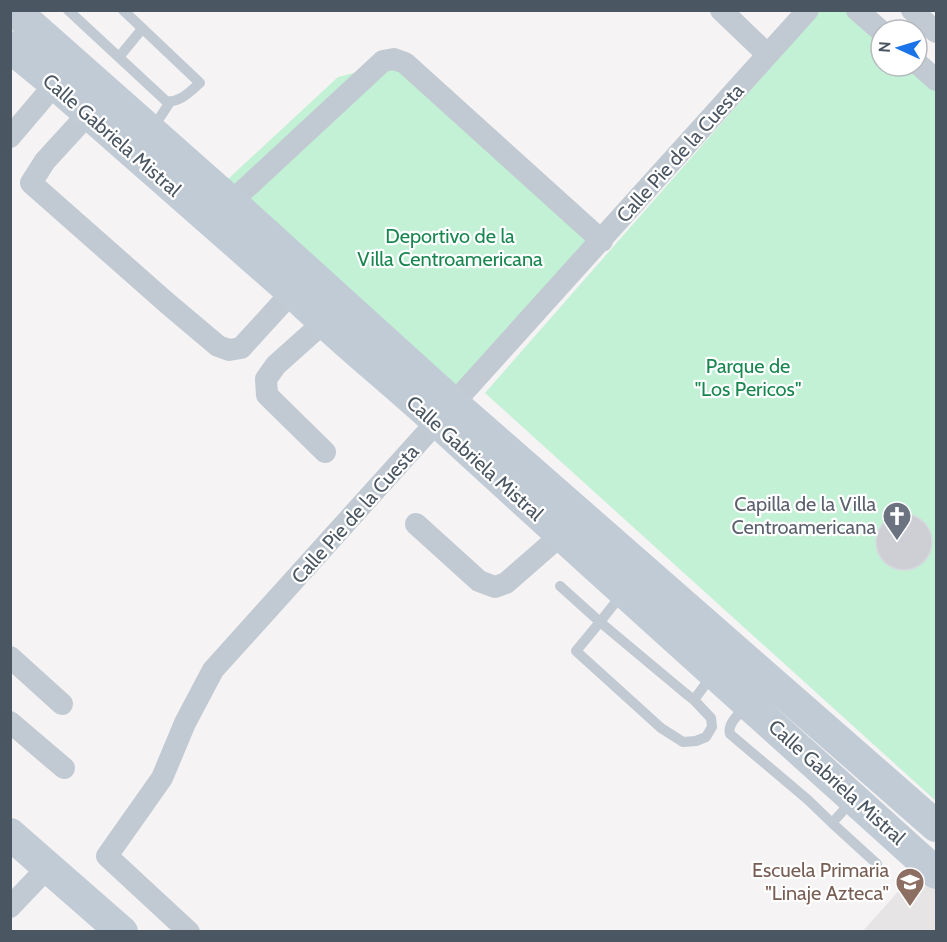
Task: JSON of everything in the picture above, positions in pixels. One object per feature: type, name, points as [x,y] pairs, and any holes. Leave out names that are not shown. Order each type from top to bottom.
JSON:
[{"type":"street","points":[[721,10],[767,54]]},
{"type":"street","name":"Calle Pie de la Cuesta","points":[[189,932],[107,856],[162,778],[185,723],[213,670],[808,10]]},
{"type":"street","points":[[857,10],[869,20]]},
{"type":"street","points":[[912,10],[936,33]]},
{"type":"street","name":"Calle Gabriela Mistral","points":[[21,22],[55,84],[292,292],[323,323],[446,413],[758,690],[936,826]]},
{"type":"street","name":"Calle Gabriela Mistral","points":[[21,22],[151,131],[231,202],[446,413],[561,535],[714,672],[758,690],[854,798],[936,873]]},
{"type":"street","points":[[231,202],[383,61],[394,58],[405,63],[602,241]]},
{"type":"street","points":[[10,137],[55,84]]},
{"type":"street","points":[[88,114],[21,186],[218,346],[229,350],[241,348],[292,292]]},
{"type":"street","points":[[323,323],[276,365],[266,379],[267,395],[325,452]]},
{"type":"street","points":[[416,524],[479,581],[495,587],[506,584],[561,535]]},
{"type":"street","points":[[10,657],[62,704]]},
{"type":"street","points":[[10,722],[64,768]]},
{"type":"street","points":[[10,834],[122,932]]},
{"type":"street","points":[[10,907],[48,866]]},
{"type":"lane","points":[[68,10],[166,101],[180,99],[200,83],[123,10]]},
{"type":"lane","points":[[119,57],[142,29]]},
{"type":"lane","points":[[151,131],[170,102]]},
{"type":"lane","points":[[560,586],[600,622],[694,700],[711,718],[712,727],[706,737],[683,742],[661,729],[576,651],[600,622],[625,591]]},
{"type":"lane","points":[[694,700],[714,672]]},
{"type":"lane","points":[[758,690],[730,726],[729,734],[807,799],[877,864]]},
{"type":"lane","points":[[832,823],[854,798]]},
{"type":"shaded area","name":"Escuela Primaria \"Linaje Azteca\"","points":[[920,867],[936,883],[936,931],[862,932]]},
{"type":"green space","name":"Parque de \"Los Pericos\"","points":[[820,11],[859,11],[869,20],[869,78],[929,78],[929,74],[936,79],[936,801],[485,393]]},
{"type":"green space","name":"Deportivo de la Villa Centroamericana","points":[[394,63],[595,244],[464,393],[227,180],[338,77]]},
{"type":"building","points":[[899,514],[909,514],[924,522],[930,531],[932,542],[930,553],[924,562],[909,570],[899,570],[888,565],[881,558],[876,547],[876,537],[881,526],[888,519]]},
{"type":"place","name":"Capilla de la Villa Centroamericana","points":[[897,542]]},
{"type":"place","name":"Escuela Primaria \"Linaje Azteca\"","points":[[910,908]]}]
